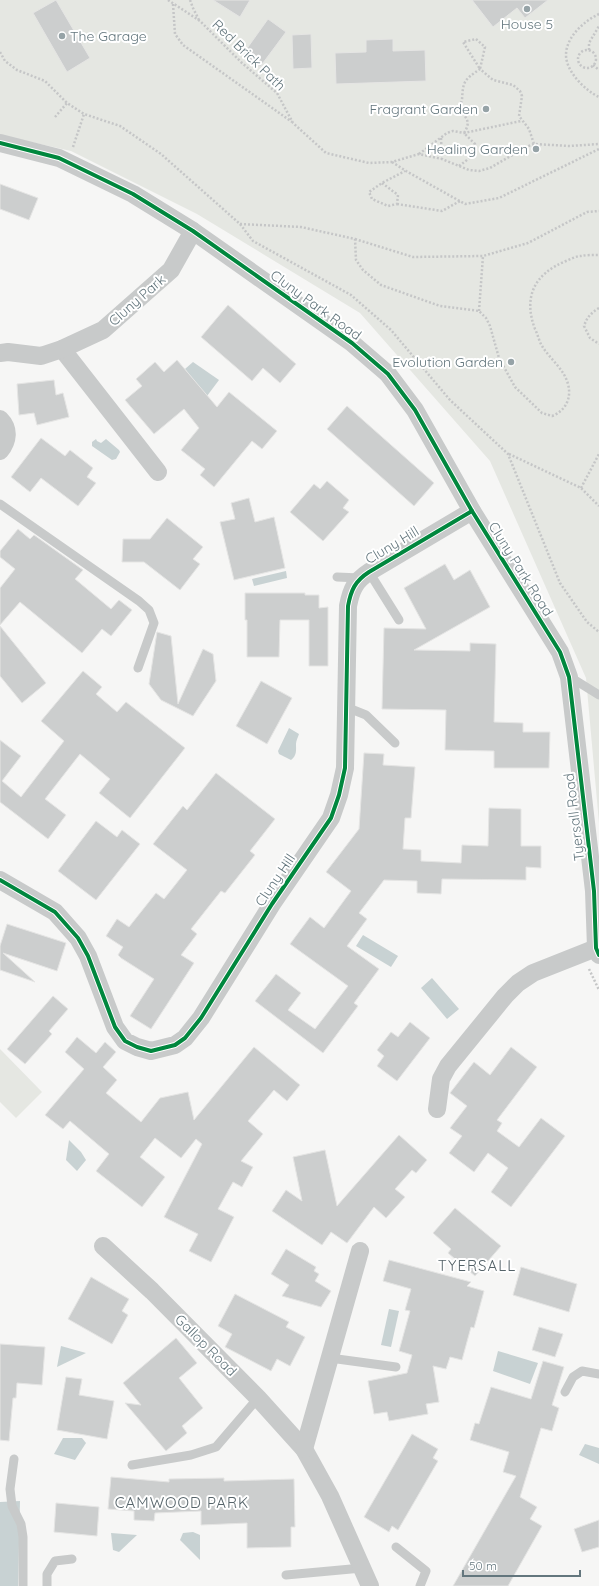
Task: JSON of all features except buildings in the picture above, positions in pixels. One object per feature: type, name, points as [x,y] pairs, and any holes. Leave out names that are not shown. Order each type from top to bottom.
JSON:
[{"type":"street","name":"Cluny Park Road","points":[[0,142],[59,158],[133,194],[193,231],[352,343],[388,374],[415,410],[472,512],[560,652],[569,677]]},
{"type":"street","name":"Cluny Park","points":[[0,353],[8,352],[41,356],[62,349],[103,330],[171,270],[193,231]]},
{"type":"street","points":[[62,349],[158,472]]},
{"type":"street","points":[[0,419],[3,422],[8,434],[6,444],[0,451]]},
{"type":"street","name":"Cluny Hill","points":[[0,880],[55,912],[78,938],[88,956],[115,1027],[119,1035],[125,1041],[137,1047],[151,1051],[175,1045],[185,1038],[201,1018],[272,904],[331,818],[339,795],[345,768],[348,606],[350,595],[364,575],[472,512]]},
{"type":"street","name":"Tyersall Road","points":[[569,677],[594,891],[592,952]]},
{"type":"street","points":[[437,1109],[441,1079],[448,1066],[505,996],[518,983],[533,974],[592,952]]},
{"type":"street","name":"Gallop Road","points":[[103,1246],[152,1291],[258,1398],[304,1448],[330,1496],[370,1586]]},
{"type":"street","points":[[304,1448],[360,1251]]},
{"type":"lane","points":[[0,504],[133,596],[149,610],[154,623],[138,668]]},
{"type":"lane","points":[[337,577],[364,575],[399,620]]},
{"type":"lane","points":[[569,677],[599,695]]},
{"type":"lane","points":[[346,707],[366,715],[395,743]]},
{"type":"lane","points":[[330,1358],[396,1367]]},
{"type":"lane","points":[[565,1392],[573,1378],[582,1371],[599,1374]]},
{"type":"lane","points":[[132,1465],[191,1455],[216,1447],[258,1398]]},
{"type":"lane","points":[[14,1459],[10,1489],[12,1506],[21,1524],[23,1537],[23,1586]]},
{"type":"lane","points":[[396,1547],[426,1571],[420,1586]]},
{"type":"lane","points":[[47,1586],[47,1574],[55,1561],[72,1559]]},
{"type":"lane","points":[[286,1575],[362,1568]]},
{"type":"path","points":[[190,0],[200,21]]},
{"type":"path","points":[[173,4],[174,34],[183,45],[292,122]]},
{"type":"path","points":[[599,14],[588,20],[575,33],[569,44],[566,56],[569,68],[581,84],[599,98]]},
{"type":"path","points":[[589,50],[589,43],[599,26]]},
{"type":"path","points":[[464,132],[468,127],[468,120],[462,111],[461,88],[464,82],[480,69],[485,46],[476,39],[463,42],[480,69],[493,80],[513,85],[520,90],[522,96],[518,116],[529,129],[534,144]]},
{"type":"path","points":[[589,50],[596,56],[595,63],[586,68],[580,64],[578,58],[582,52],[589,50]]},
{"type":"path","points":[[593,65],[599,70]]},
{"type":"path","points":[[55,117],[67,103]]},
{"type":"path","points":[[71,151],[84,114]]},
{"type":"path","points":[[419,154],[447,133],[453,131],[464,132],[521,121]]},
{"type":"path","points":[[459,166],[471,156],[475,149],[475,144],[464,132]]},
{"type":"path","points":[[441,138],[442,159]]},
{"type":"path","points":[[392,162],[465,204],[499,198],[599,149]]},
{"type":"path","points":[[406,171],[382,183],[369,192],[372,199],[388,206],[397,204],[442,211],[460,201]]},
{"type":"path","points":[[382,183],[398,195],[397,204]]},
{"type":"path","points":[[240,224],[301,227],[355,239],[413,257],[483,256],[528,243],[587,212],[599,210]]},
{"type":"path","points":[[355,239],[356,260],[363,270],[381,285],[440,306],[479,311],[486,318],[490,326],[499,358],[515,387],[542,413],[552,416],[559,413],[568,402],[568,385],[563,373],[542,346],[531,318],[530,304],[532,291],[539,279],[548,270],[580,256],[599,255]]},
{"type":"path","points":[[479,311],[483,256]]},
{"type":"path","points":[[599,308],[591,313],[586,319],[584,326],[586,333],[590,338],[599,344]]},
{"type":"path","points":[[508,454],[580,488],[599,506]]},
{"type":"path","points":[[580,488],[599,454]]},
{"type":"path","points":[[592,952],[599,990]]},
{"type":"shaded area","points":[[0,0],[599,0],[599,823],[586,678],[490,461],[360,313],[197,214],[71,151],[0,135]]},
{"type":"shaded area","points":[[193,362],[219,380],[207,396],[185,369]]},
{"type":"shaded area","points":[[96,439],[101,443],[106,439],[119,450],[120,452],[116,459],[112,460],[92,446],[92,442]]},
{"type":"shaded area","points":[[286,571],[287,578],[254,586],[252,579]]},
{"type":"shaded area","points":[[289,728],[299,734],[296,743],[295,755],[291,760],[279,754],[278,751]]},
{"type":"shaded area","points":[[363,935],[398,956],[391,967],[356,946]]},
{"type":"shaded area","points":[[432,978],[459,1009],[447,1019],[421,988]]},
{"type":"shaded area","points":[[0,1049],[42,1092],[16,1118],[0,1102]]},
{"type":"shaded area","points":[[69,1140],[81,1152],[86,1160],[77,1171],[66,1160]]},
{"type":"shaded area","points":[[389,1309],[399,1311],[391,1347],[381,1345]]},
{"type":"shaded area","points":[[61,1346],[86,1353],[57,1367]]},
{"type":"shaded area","points":[[498,1351],[538,1363],[530,1384],[493,1371]]},
{"type":"shaded area","points":[[63,1438],[82,1438],[86,1443],[75,1460],[54,1454]]},
{"type":"shaded area","points":[[585,1444],[599,1448],[599,1464],[579,1455]]},
{"type":"shaded area","points":[[20,1501],[18,1586],[0,1586],[0,1502]]},
{"type":"shaded area","points":[[193,1532],[200,1535],[200,1560],[180,1540],[183,1533]]},
{"type":"shaded area","points":[[111,1533],[137,1535],[119,1552],[113,1550]]},
{"type":"cycle path","points":[[0,143],[59,158],[133,194],[193,231],[352,343],[388,374],[415,410],[472,511],[560,652],[569,677],[594,891],[596,948],[599,955]]},
{"type":"cycle path","points":[[0,880],[55,912],[78,938],[88,956],[115,1027],[125,1041],[137,1047],[151,1051],[175,1045],[185,1038],[201,1018],[272,904],[331,818],[339,795],[345,768],[348,606],[354,586],[369,572],[472,511]]},
{"type":"place","name":"House 5","points":[[527,9]]},
{"type":"place","name":"The Garage","points":[[62,36]]},
{"type":"place","name":"Fragrant Garden","points":[[486,109]]},
{"type":"place","name":"Healing Garden","points":[[536,149]]},
{"type":"place","name":"Evolution Garden","points":[[511,362]]},
{"type":"district","name":"TYERSALL","points":[[477,1266]]},
{"type":"district","name":"CAMWOOD PARK","points":[[182,1503]]}]
